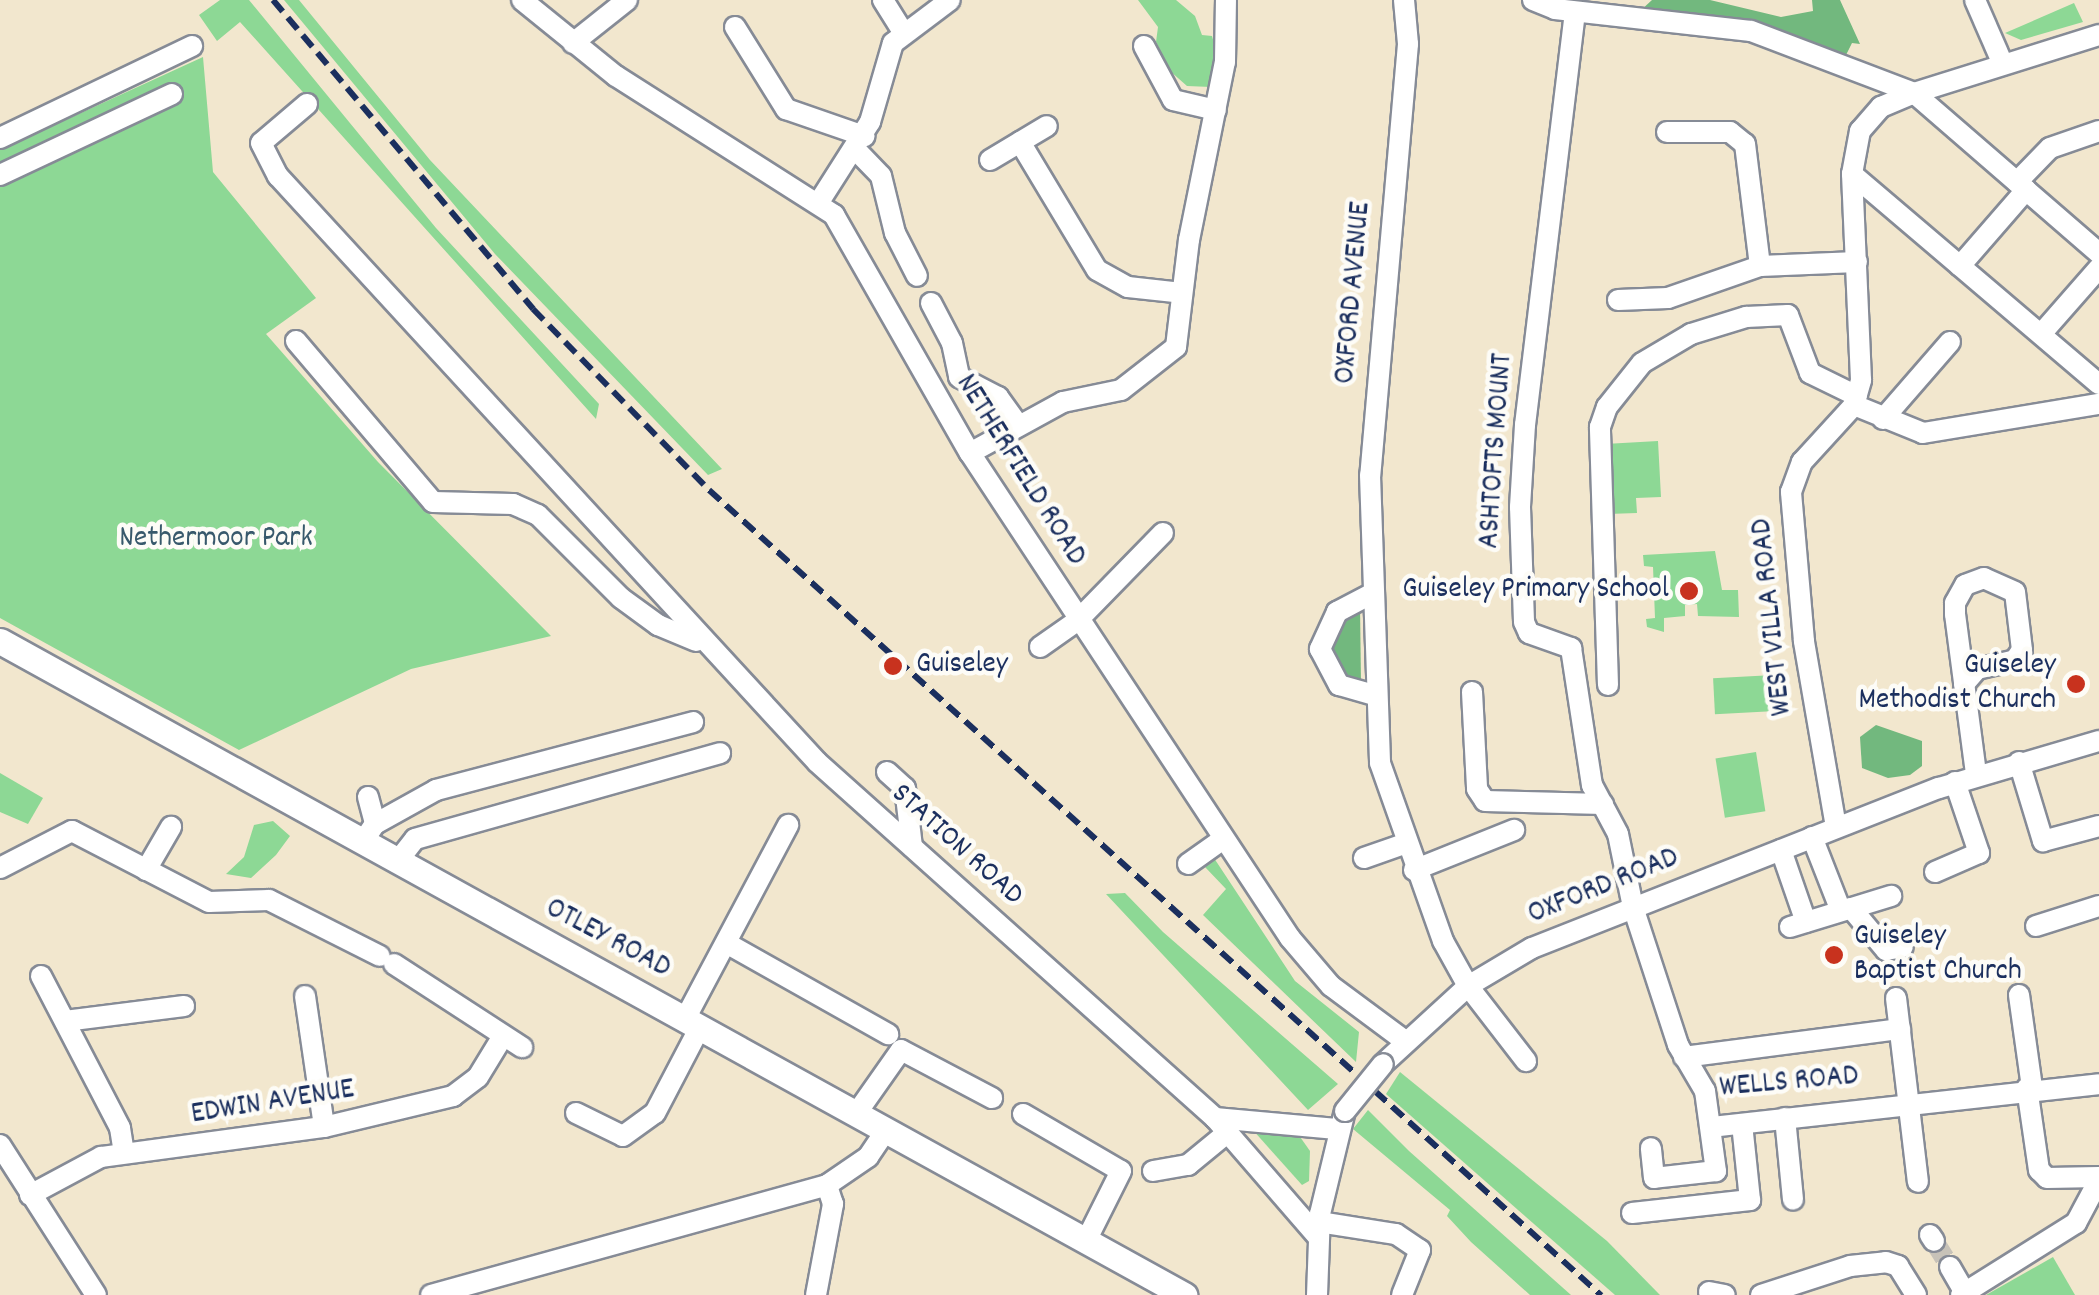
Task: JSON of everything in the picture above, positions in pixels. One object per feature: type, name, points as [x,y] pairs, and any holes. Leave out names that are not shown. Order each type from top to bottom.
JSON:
[{"type":"main road","name":"OTLEY ROAD","points":[[0,641],[368,834],[397,862],[1176,1293]]},
{"type":"street","name":"NETHERFIELD ROAD","points":[[522,0],[573,44],[819,202],[845,228],[970,452],[1223,839],[1331,986],[1405,1040]]},
{"type":"street","points":[[573,44],[628,0]]},
{"type":"street","points":[[883,0],[902,31]]},
{"type":"street","points":[[819,202],[860,143],[902,31],[950,0]]},
{"type":"street","points":[[970,452],[1063,402],[1107,396],[1158,367],[1180,333],[1182,293],[1225,62],[1226,0]]},
{"type":"street","name":"OXFORD AVENUE","points":[[1404,0],[1408,44],[1372,447],[1375,695],[1380,763],[1414,870],[1468,986],[1526,1060]]},
{"type":"street","points":[[1532,0],[1575,15],[1751,31],[1914,93],[2099,253]]},
{"type":"street","points":[[1975,0],[2002,62]]},
{"type":"street","name":"ASHTOFTS MOUNT","points":[[1575,15],[1525,425],[1520,555],[1526,629],[1571,648],[1592,785],[1618,834],[1633,907]]},
{"type":"street","points":[[735,27],[786,110],[860,143],[881,176],[895,233],[916,276]]},
{"type":"street","points":[[1856,400],[1852,174],[1854,147],[1868,118],[1914,93],[2002,62],[2099,35]]},
{"type":"street","points":[[0,138],[192,46]]},
{"type":"street","points":[[1144,46],[1173,100],[1216,110]]},
{"type":"street","points":[[0,175],[172,94]]},
{"type":"street","name":"STATION ROAD","points":[[307,104],[262,143],[278,176],[668,607],[817,762],[1221,1125],[1319,1225]]},
{"type":"street","points":[[990,160],[1047,126]]},
{"type":"street","points":[[1960,266],[2050,148],[2099,131]]},
{"type":"street","points":[[1667,132],[1730,132],[1745,144],[1760,266]]},
{"type":"street","points":[[1020,142],[1097,270],[1128,287],[1182,293]]},
{"type":"street","points":[[1852,174],[2099,384]]},
{"type":"street","points":[[1618,300],[1668,298],[1760,266],[1856,262]]},
{"type":"street","points":[[2042,334],[2099,268]]},
{"type":"street","points":[[930,303],[952,343],[959,377],[998,398],[1018,425]]},
{"type":"street","points":[[1608,684],[1600,427],[1642,363],[1690,334],[1746,318],[1788,315],[1810,372],[1883,419],[1923,432],[2099,404]]},
{"type":"street","points":[[296,341],[433,502],[513,504],[538,515],[621,598],[658,624],[706,645]]},
{"type":"street","points":[[1883,419],[1950,342]]},
{"type":"street","name":"WEST VILLA ROAD","points":[[1836,827],[1804,641],[1791,492],[1802,462],[1856,400]]},
{"type":"street","points":[[1040,647],[1077,620],[1164,533]]},
{"type":"street","points":[[1964,684],[1977,669],[2015,660],[2024,643],[2015,592],[1984,578],[1965,584],[1955,603],[1964,684],[1976,774]]},
{"type":"street","points":[[1373,593],[1337,612],[1320,649],[1326,670],[1339,685],[1375,695]]},
{"type":"street","points":[[1472,692],[1476,789],[1485,801],[1603,804]]},
{"type":"street","points":[[368,834],[436,790],[692,722]]},
{"type":"street","name":"OXFORD ROAD","points":[[1311,1291],[1319,1225],[1341,1120],[1405,1040],[1468,986],[1532,948],[1836,827],[1976,774],[2099,742]]},
{"type":"street","points":[[397,862],[415,840],[720,753]]},
{"type":"street","points":[[2019,762],[2043,841],[2099,826]]},
{"type":"street","points":[[887,772],[905,788],[912,847]]},
{"type":"street","points":[[1935,872],[1980,853],[1955,782]]},
{"type":"street","points":[[368,797],[368,834]]},
{"type":"street","points":[[576,1113],[624,1136],[655,1113],[728,944],[788,825]]},
{"type":"street","points":[[146,870],[171,827]]},
{"type":"street","points":[[0,868],[72,830],[209,902],[269,900],[388,960],[460,1002],[468,1016],[522,1047]]},
{"type":"street","points":[[1414,870],[1514,830]]},
{"type":"street","points":[[1812,837],[1846,910],[1886,950],[1903,947]]},
{"type":"street","points":[[1188,864],[1223,839]]},
{"type":"street","points":[[1364,858],[1404,844]]},
{"type":"street","points":[[1782,850],[1798,925],[1891,896]]},
{"type":"street","points":[[2036,926],[2099,906]]},
{"type":"street","name":"WELLS ROAD","points":[[1633,907],[1684,1057],[1704,1091],[1710,1127],[2030,1088],[2099,1084]]},
{"type":"street","points":[[728,944],[888,1034]]},
{"type":"street","points":[[40,976],[120,1128],[124,1154]]},
{"type":"street","points":[[2020,995],[2043,1185],[2098,1181]]},
{"type":"street","points":[[305,996],[324,1127]]},
{"type":"street","points":[[1896,998],[1918,1182]]},
{"type":"street","points":[[64,1021],[184,1006]]},
{"type":"street","points":[[1684,1057],[1900,1030]]},
{"type":"street","name":"EDWIN AVENUE","points":[[30,1196],[88,1161],[324,1127],[453,1096],[478,1077],[502,1036]]},
{"type":"street","points":[[856,1114],[901,1050],[992,1098]]},
{"type":"street","points":[[1022,1114],[1121,1171],[1086,1241]]},
{"type":"street","points":[[1785,1118],[1793,1200]]},
{"type":"street","points":[[1154,1172],[1195,1170],[1221,1125],[1341,1120]]},
{"type":"street","points":[[1632,1213],[1750,1200],[1742,1124]]},
{"type":"street","points":[[1651,1148],[1654,1178],[1716,1171],[1710,1127]]},
{"type":"street","points":[[431,1295],[827,1185],[868,1157],[886,1130]]},
{"type":"street","points":[[0,1146],[96,1295]]},
{"type":"street","points":[[1950,1267],[1963,1294],[2076,1223],[2098,1181]]},
{"type":"street","points":[[816,1295],[834,1204],[827,1185]]},
{"type":"street","points":[[1319,1225],[1405,1226],[1431,1242]]},
{"type":"street","points":[[1319,1225],[1396,1234],[1420,1250],[1402,1295]]},
{"type":"street","points":[[1761,1295],[1798,1290],[1886,1262],[1898,1266],[1916,1295]]},
{"type":"green space","points":[[220,0],[249,0],[436,228],[599,404],[596,419],[240,22],[217,41],[199,15]]},
{"type":"green space","points":[[284,0],[299,0],[430,160],[722,469],[708,475],[495,254]]},
{"type":"green space","points":[[1138,0],[1176,0],[1195,16],[1202,35],[1212,36],[1217,54],[1211,87],[1187,86],[1170,71],[1156,42],[1158,27]]},
{"type":"green space","points":[[1652,0],[1710,0],[1781,17],[1813,11],[1812,0],[1840,0],[1860,44],[1852,43],[1845,57],[1639,12]]},
{"type":"green space","points":[[2074,3],[2083,22],[2021,40],[2005,33]]},
{"type":"green space","name":"Nethermoor Park","points":[[203,57],[213,172],[316,298],[266,334],[378,462],[551,636],[411,669],[239,750],[0,618],[0,150]]},
{"type":"green space","points":[[1658,441],[1661,497],[1636,498],[1637,513],[1608,514],[1605,444]]},
{"type":"green space","points":[[1715,551],[1722,590],[1738,590],[1739,617],[1698,616],[1697,604],[1685,605],[1685,616],[1664,618],[1664,632],[1647,627],[1646,619],[1655,618],[1653,567],[1644,566],[1643,555]]},
{"type":"green space","points":[[1360,605],[1361,685],[1350,682],[1330,654],[1335,628]]},
{"type":"green space","points":[[1774,675],[1776,711],[1715,714],[1713,678]]},
{"type":"green space","points":[[1876,725],[1922,741],[1922,766],[1910,775],[1888,778],[1862,768],[1860,737]]},
{"type":"green space","points":[[1756,752],[1765,811],[1725,818],[1716,758]]},
{"type":"green space","points":[[0,773],[43,798],[28,824],[0,812]]},
{"type":"green space","points":[[273,821],[290,836],[276,855],[251,878],[226,874],[244,857],[254,825]]},
{"type":"green space","points":[[1212,855],[1295,981],[1359,1032],[1356,1062],[1203,915],[1226,889],[1205,867]]},
{"type":"green space","points":[[1125,893],[1163,932],[1338,1084],[1308,1110],[1106,894]]},
{"type":"green space","points":[[1400,1072],[1607,1241],[1660,1295],[1615,1295],[1386,1094]]},
{"type":"green space","points":[[1368,1110],[1571,1295],[1530,1295],[1471,1242],[1447,1216],[1450,1210],[1353,1129]]},
{"type":"green space","points":[[1252,1129],[1298,1134],[1310,1151],[1309,1181],[1302,1185]]},
{"type":"green space","points":[[2053,1257],[2075,1295],[1986,1295]]},
{"type":"tunnel","points":[[1934,1241],[1950,1267]]},
{"type":"railway","points":[[273,0],[533,309],[709,490],[1601,1295]]},
{"type":"place","name":"Guiseley Primary School","points":[[1689,591]]},
{"type":"place","name":"Guiseley","points":[[893,666]]},
{"type":"place","name":"Guiseley Methodist Church","points":[[2076,684]]},
{"type":"place","name":"Guiseley Baptist Church","points":[[1834,955]]}]
